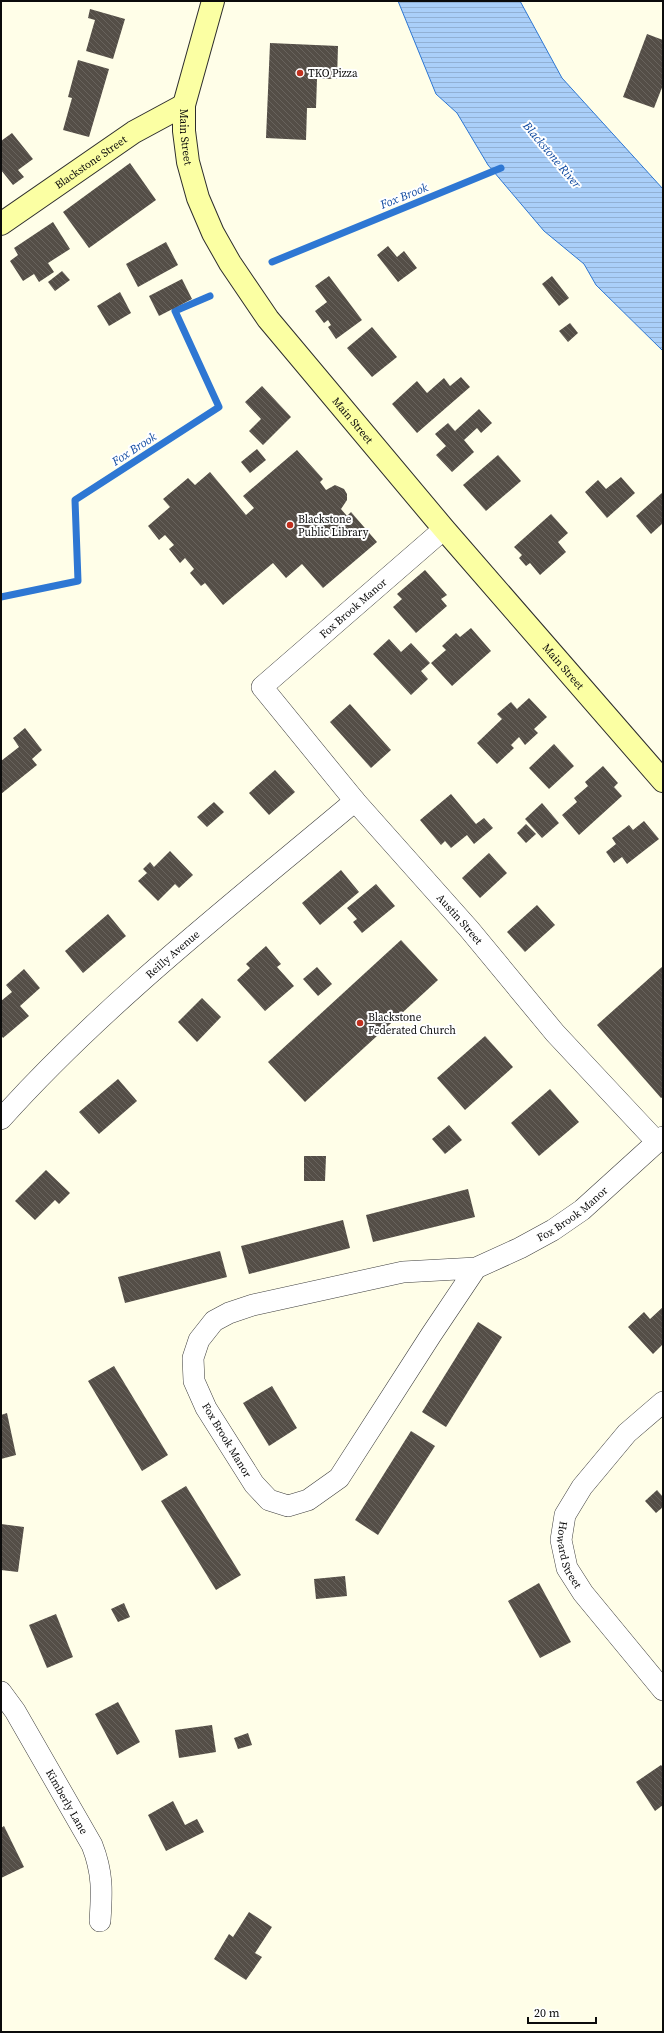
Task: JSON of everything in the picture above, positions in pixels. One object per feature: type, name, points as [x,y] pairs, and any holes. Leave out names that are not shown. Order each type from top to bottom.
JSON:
[{"type":"main road","name":"Main Street","points":[[213,1],[184,105],[184,131],[188,162],[198,198],[213,233],[230,263],[268,319],[444,529],[663,781]]},
{"type":"main road","name":"Blackstone Street","points":[[1,224],[134,132],[184,105]]},
{"type":"street","name":"Fox Brook Manor","points":[[262,687],[444,529]]},
{"type":"street","name":"Austin Street","points":[[262,687],[355,801],[464,923],[555,1033],[660,1140]]},
{"type":"street","name":"Reilly Avenue","points":[[1,1119],[72,1044],[193,937],[355,801]]},
{"type":"street","name":"Fox Brook Manor","points":[[476,1268],[339,1478],[308,1500],[288,1506],[269,1500],[254,1484],[206,1408],[194,1381],[193,1358],[199,1340],[214,1321],[229,1313],[253,1305],[403,1272],[476,1268],[520,1248],[553,1230],[582,1210],[660,1140]]},
{"type":"street","name":"Howard Street","points":[[663,1402],[627,1433],[582,1487],[565,1515],[561,1540],[567,1568],[583,1593],[663,1690]]},
{"type":"street","name":"Kimberly Lane","points":[[1,1692],[15,1711],[92,1845],[98,1860],[102,1877],[100,1921]]},
{"type":"water","name":"Blackstone River","points":[[398,1],[520,1],[562,78],[663,189],[663,351],[596,285],[584,264],[544,231],[488,165],[457,113],[436,94]]},
{"type":"building","points":[[90,9],[125,19],[113,59],[86,51],[95,20],[88,18]]},
{"type":"building","points":[[647,34],[663,40],[663,85],[654,108],[623,97]]},
{"type":"building","points":[[270,43],[338,46],[337,79],[317,79],[316,108],[307,108],[306,140],[266,138]]},
{"type":"building","points":[[78,60],[109,69],[89,137],[63,130],[72,98],[68,97]]},
{"type":"building","points":[[12,133],[33,159],[18,170],[24,177],[13,185],[1,170],[1,141]]},
{"type":"building","points":[[130,163],[156,200],[89,248],[63,212]]},
{"type":"building","points":[[53,222],[70,249],[48,263],[54,272],[39,282],[34,274],[23,281],[10,261],[18,255],[14,248]]},
{"type":"building","points":[[166,242],[178,265],[138,287],[126,264]]},
{"type":"building","points":[[388,246],[397,257],[404,251],[417,268],[398,282],[377,255]]},
{"type":"building","points":[[62,271],[70,280],[55,291],[48,282]]},
{"type":"building","points":[[329,276],[362,320],[336,339],[328,327],[331,325],[328,320],[324,323],[315,311],[327,302],[315,286]]},
{"type":"building","points":[[552,276],[569,298],[559,306],[542,284]]},
{"type":"building","points":[[182,279],[192,299],[159,316],[149,296]]},
{"type":"building","points":[[120,292],[131,313],[109,326],[97,306]]},
{"type":"building","points":[[570,323],[578,333],[568,342],[559,331]]},
{"type":"building","points":[[372,327],[397,357],[372,377],[347,348]]},
{"type":"building","points":[[461,377],[470,387],[417,433],[392,404],[417,381],[427,393],[444,378],[450,386]]},
{"type":"building","points":[[262,386],[291,417],[263,445],[249,431],[261,419],[245,402]]},
{"type":"building","points":[[479,409],[492,423],[481,433],[477,428],[464,440],[474,452],[452,472],[436,455],[446,446],[435,434],[448,423],[455,431]]},
{"type":"building","points":[[257,449],[266,460],[250,473],[241,462]]},
{"type":"building","points":[[297,450],[323,479],[320,482],[326,490],[335,485],[344,489],[347,494],[347,500],[341,509],[347,516],[351,512],[377,542],[323,588],[302,564],[286,578],[273,563],[223,605],[205,583],[201,586],[190,573],[194,569],[185,558],[180,563],[169,549],[174,545],[165,535],[159,540],[148,526],[170,507],[163,499],[188,478],[195,485],[210,472],[246,515],[254,508],[243,496]]},
{"type":"building","points":[[498,455],[521,481],[486,511],[463,485]]},
{"type":"building","points":[[621,477],[635,493],[607,518],[585,492],[598,480],[606,489]]},
{"type":"building","points":[[663,492],[663,523],[651,534],[636,516]]},
{"type":"building","points":[[551,514],[568,533],[558,542],[566,552],[540,575],[530,563],[526,566],[519,558],[522,555],[514,547]]},
{"type":"building","points":[[425,570],[447,595],[441,599],[447,606],[416,633],[393,607],[402,599],[397,594]]},
{"type":"building","points":[[471,628],[491,651],[452,686],[431,663],[446,650],[442,646],[456,633],[460,637]]},
{"type":"building","points":[[389,639],[401,652],[411,643],[430,663],[421,671],[428,679],[411,695],[373,654]]},
{"type":"building","points":[[529,698],[547,717],[534,729],[538,733],[525,745],[519,737],[511,745],[514,748],[497,764],[477,743],[502,719],[497,714],[511,702],[517,709]]},
{"type":"building","points":[[350,704],[391,750],[371,768],[330,722]]},
{"type":"building","points":[[25,728],[42,750],[32,759],[37,765],[1,794],[1,761],[19,747],[13,738]]},
{"type":"building","points":[[554,744],[574,766],[549,789],[529,768]]},
{"type":"building","points":[[603,766],[618,783],[614,787],[622,796],[579,835],[562,815],[577,802],[574,798],[588,786],[585,782]]},
{"type":"building","points":[[275,770],[295,792],[269,815],[249,793]]},
{"type":"building","points":[[451,794],[476,824],[484,818],[493,828],[474,844],[467,835],[451,848],[445,841],[441,845],[420,820]]},
{"type":"building","points":[[214,802],[224,812],[207,827],[197,817]]},
{"type":"building","points":[[542,803],[559,823],[542,838],[525,819]]},
{"type":"building","points":[[644,821],[659,839],[627,864],[622,857],[614,863],[606,852],[616,844],[612,838],[629,825],[633,830]]},
{"type":"building","points":[[526,824],[536,834],[526,843],[517,833]]},
{"type":"building","points":[[170,851],[193,875],[179,888],[175,884],[158,901],[138,881],[147,873],[143,869],[150,862],[154,867]]},
{"type":"building","points":[[489,853],[507,873],[480,898],[462,878]]},
{"type":"building","points":[[341,870],[359,892],[320,925],[302,903]]},
{"type":"building","points":[[376,884],[395,906],[362,933],[353,922],[357,919],[347,908]]},
{"type":"building","points":[[537,905],[555,925],[525,952],[507,932]]},
{"type":"building","points":[[108,914],[126,936],[83,973],[65,951]]},
{"type":"building","points":[[401,940],[438,980],[305,1102],[268,1062]]},
{"type":"building","points":[[266,946],[281,964],[277,967],[294,986],[265,1011],[237,980],[250,968],[246,964]]},
{"type":"building","points":[[663,966],[663,1097],[661,1098],[597,1025]]},
{"type":"building","points":[[317,967],[332,984],[318,996],[303,979]]},
{"type":"building","points":[[24,969],[40,988],[20,1006],[29,1016],[3,1038],[1,1035],[1,1001],[12,992],[6,985]]},
{"type":"building","points":[[202,998],[221,1017],[197,1042],[178,1022]]},
{"type":"building","points":[[485,1036],[513,1067],[465,1110],[437,1078]]},
{"type":"building","points":[[118,1079],[137,1101],[99,1134],[79,1112]]},
{"type":"building","points":[[550,1089],[579,1122],[539,1156],[511,1123]]},
{"type":"building","points":[[449,1125],[462,1140],[445,1154],[432,1139]]},
{"type":"building","points":[[304,1156],[326,1156],[325,1181],[304,1181]]},
{"type":"building","points":[[46,1170],[70,1193],[59,1204],[55,1200],[35,1220],[15,1201]]},
{"type":"building","points":[[468,1189],[475,1217],[373,1242],[366,1215]]},
{"type":"building","points":[[343,1220],[350,1248],[249,1274],[241,1246]]},
{"type":"building","points":[[220,1251],[227,1277],[125,1303],[118,1277]]},
{"type":"building","points":[[663,1307],[663,1344],[653,1354],[628,1327],[644,1312],[650,1319]]},
{"type":"building","points":[[478,1322],[502,1337],[446,1427],[422,1412]]},
{"type":"building","points":[[114,1366],[168,1455],[142,1471],[88,1381]]},
{"type":"building","points":[[272,1386],[297,1428],[269,1446],[243,1403]]},
{"type":"building","points":[[7,1413],[16,1455],[1,1459],[1,1415]]},
{"type":"building","points":[[411,1431],[435,1446],[378,1535],[355,1520]]},
{"type":"building","points":[[186,1486],[241,1575],[216,1590],[161,1501]]},
{"type":"building","points":[[657,1490],[663,1497],[663,1507],[656,1513],[645,1501]]},
{"type":"building","points":[[1,1524],[24,1527],[18,1572],[1,1570]]},
{"type":"building","points":[[345,1576],[347,1596],[316,1599],[314,1579]]},
{"type":"building","points":[[539,1583],[571,1642],[540,1658],[508,1601]]},
{"type":"building","points":[[124,1603],[130,1617],[118,1622],[111,1609]]},
{"type":"building","points":[[56,1614],[73,1657],[47,1668],[29,1625]]},
{"type":"building","points":[[118,1702],[140,1742],[117,1755],[95,1714]]},
{"type":"building","points":[[212,1725],[216,1752],[179,1758],[175,1730]]},
{"type":"building","points":[[248,1733],[252,1745],[238,1749],[234,1738]]},
{"type":"building","points":[[661,1765],[663,1767],[663,1805],[655,1811],[636,1782]]},
{"type":"building","points":[[173,1801],[185,1825],[197,1819],[204,1832],[166,1851],[148,1815]]},
{"type":"building","points":[[4,1826],[24,1867],[1,1878],[1,1828]]},
{"type":"building","points":[[249,1912],[272,1927],[255,1953],[262,1957],[246,1980],[214,1959],[229,1934],[233,1937]]},
{"type":"waterway","name":"Fox Brook","points":[[272,262],[501,168]]},
{"type":"waterway","name":"Fox Brook","points":[[1,597],[78,581],[75,500],[219,407],[175,311],[210,296]]},
{"type":"place","name":"TKO Pizza","points":[[300,73]]},
{"type":"place","name":"Blackstone Public Library","points":[[290,525]]},
{"type":"place","name":"Blackstone Federated Church","points":[[360,1023]]}]
